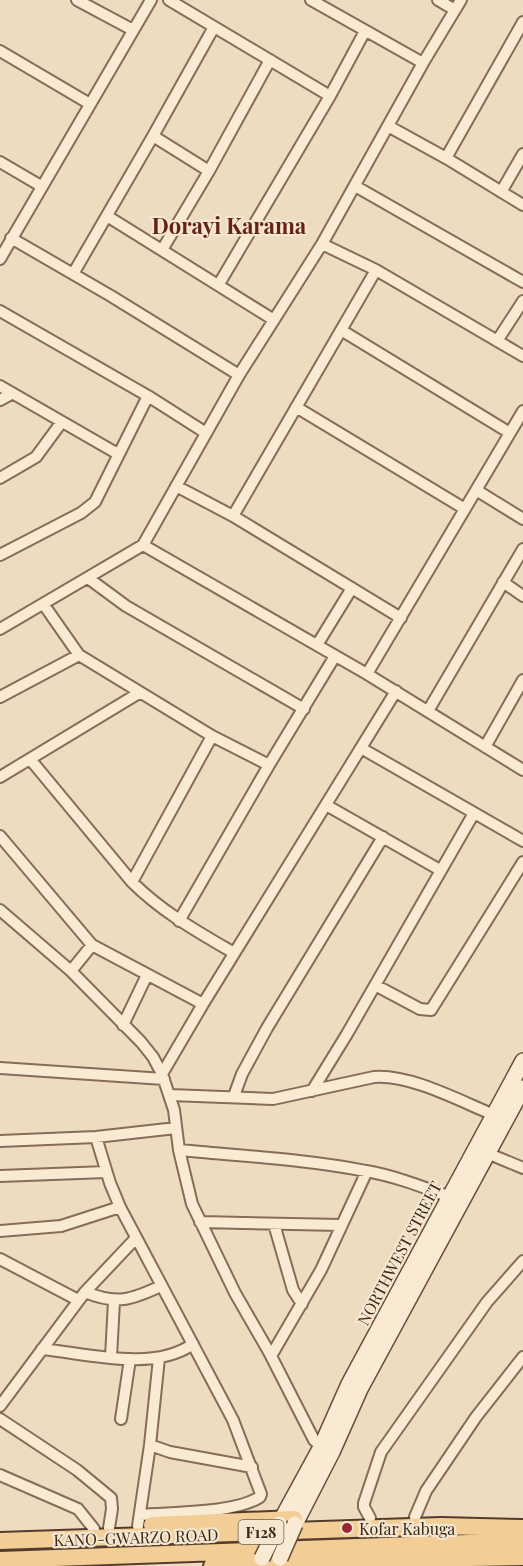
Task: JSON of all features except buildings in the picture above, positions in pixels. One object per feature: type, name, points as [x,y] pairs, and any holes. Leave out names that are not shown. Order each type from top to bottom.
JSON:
[{"type":"main road","name":"NORTHWEST STREET","points":[[317,1467],[321,1447],[349,1384],[523,1061]]},
{"type":"main road","name":"NORTHWEST STREET","points":[[317,1467],[523,1088]]},
{"type":"main road","points":[[269,1562],[317,1467]]},
{"type":"main road","points":[[62,1540],[73,1534],[139,1520],[288,1522],[464,1516],[482,1519],[494,1527]]},
{"type":"main road","name":"KANO-GWARZO ROAD","points":[[0,1541],[320,1529],[441,1526],[523,1528]]},
{"type":"main road","name":"F128","points":[[0,1560],[73,1562],[523,1541]]},
{"type":"main road","points":[[212,1566],[269,1562],[438,1563],[523,1557]]},
{"type":"street","points":[[77,0],[133,30]]},
{"type":"street","points":[[0,260],[151,0]]},
{"type":"street","points":[[169,0],[330,96]]},
{"type":"street","points":[[311,0],[423,63]]},
{"type":"street","points":[[0,629],[143,545],[239,375],[322,244],[458,5],[438,0]]},
{"type":"street","points":[[446,158],[523,22]]},
{"type":"street","points":[[73,274],[214,27]]},
{"type":"street","points":[[219,284],[330,96],[365,31]]},
{"type":"street","points":[[0,51],[90,104]]},
{"type":"street","points":[[162,250],[209,171],[270,60]]},
{"type":"street","points":[[388,126],[523,205]]},
{"type":"street","points":[[153,136],[209,171]]},
{"type":"street","points":[[501,192],[523,154]]},
{"type":"street","points":[[0,162],[41,186]]},
{"type":"street","points":[[355,186],[523,282]]},
{"type":"street","points":[[108,216],[274,320]]},
{"type":"street","points":[[11,238],[239,375]]},
{"type":"street","points":[[322,244],[376,270],[523,356]]},
{"type":"street","points":[[233,516],[376,270]]},
{"type":"street","points":[[497,341],[523,301]]},
{"type":"street","points":[[0,311],[148,396],[206,433]]},
{"type":"street","points":[[341,330],[510,433]]},
{"type":"street","points":[[0,386],[118,454]]},
{"type":"street","points":[[0,400],[11,394]]},
{"type":"street","points":[[0,555],[95,502],[148,396]]},
{"type":"street","points":[[296,407],[465,508]]},
{"type":"street","points":[[367,674],[523,411]]},
{"type":"street","points":[[0,478],[36,457],[61,423]]},
{"type":"street","points":[[176,486],[233,516],[401,618]]},
{"type":"street","points":[[476,490],[523,519]]},
{"type":"street","points":[[143,545],[367,674],[523,770]]},
{"type":"street","points":[[428,711],[523,549]]},
{"type":"street","points":[[88,578],[126,606],[304,709]]},
{"type":"street","points":[[503,582],[523,596]]},
{"type":"street","points":[[317,645],[352,588]]},
{"type":"street","points":[[44,605],[79,655],[212,736],[268,765]]},
{"type":"street","points":[[0,697],[79,655]]},
{"type":"street","points":[[179,921],[268,765],[335,656]]},
{"type":"street","points":[[485,747],[523,680]]},
{"type":"street","points":[[163,1077],[202,1004],[396,692]]},
{"type":"street","points":[[0,777],[139,693]]},
{"type":"street","points":[[132,882],[212,736]]},
{"type":"street","points":[[361,748],[523,841]]},
{"type":"street","points":[[30,759],[132,882],[179,921],[234,953]]},
{"type":"street","points":[[326,805],[440,870]]},
{"type":"street","points":[[312,1092],[474,813]]},
{"type":"street","points":[[0,836],[92,945],[202,1004]]},
{"type":"street","points":[[234,1096],[242,1074],[267,1028],[382,837]]},
{"type":"street","points":[[375,985],[420,1009],[431,1010],[523,862]]},
{"type":"street","points":[[0,910],[71,971],[148,1049],[170,1095],[179,1150],[192,1204],[235,1293],[271,1356],[314,1440],[321,1447]]},
{"type":"street","points":[[71,971],[92,945]]},
{"type":"street","points":[[123,1025],[147,975]]},
{"type":"street","points":[[0,1068],[163,1077]]},
{"type":"street","points":[[0,1076],[20,1070]]},
{"type":"street","points":[[170,1095],[273,1099],[388,1076],[406,1080],[494,1115]]},
{"type":"street","points":[[0,1141],[96,1137],[177,1128]]},
{"type":"street","points":[[96,1137],[106,1172],[120,1207],[233,1420],[252,1467],[260,1497],[234,1508],[139,1520],[159,1358]]},
{"type":"street","points":[[179,1150],[367,1171],[415,1184],[450,1197]]},
{"type":"street","points":[[487,1154],[523,1168]]},
{"type":"street","points":[[271,1356],[321,1270],[367,1171]]},
{"type":"street","points":[[0,1176],[106,1172]]},
{"type":"street","points":[[0,1231],[61,1226],[120,1207]]},
{"type":"street","points":[[200,1222],[341,1225]]},
{"type":"street","points":[[274,1224],[293,1290],[302,1304]]},
{"type":"street","points":[[0,1406],[82,1296],[136,1238]]},
{"type":"street","points":[[0,1259],[82,1296],[114,1301],[138,1297],[161,1286]]},
{"type":"street","points":[[370,1518],[364,1503],[381,1452],[488,1302],[523,1261]]},
{"type":"street","points":[[111,1357],[114,1301]]},
{"type":"street","points":[[42,1349],[130,1359],[159,1358],[180,1353],[194,1344]]},
{"type":"street","points":[[414,1517],[426,1491],[476,1418],[523,1357]]},
{"type":"street","points":[[121,1419],[130,1359]]},
{"type":"street","points":[[0,1419],[77,1470],[111,1498],[112,1509],[101,1528],[78,1509],[0,1475]]},
{"type":"street","points":[[150,1445],[170,1452],[252,1467]]},
{"type":"place","name":"Kofar Kabuga","points":[[347,1528]]},
{"type":"district","name":"Dorayi Karama","points":[[229,225]]}]
